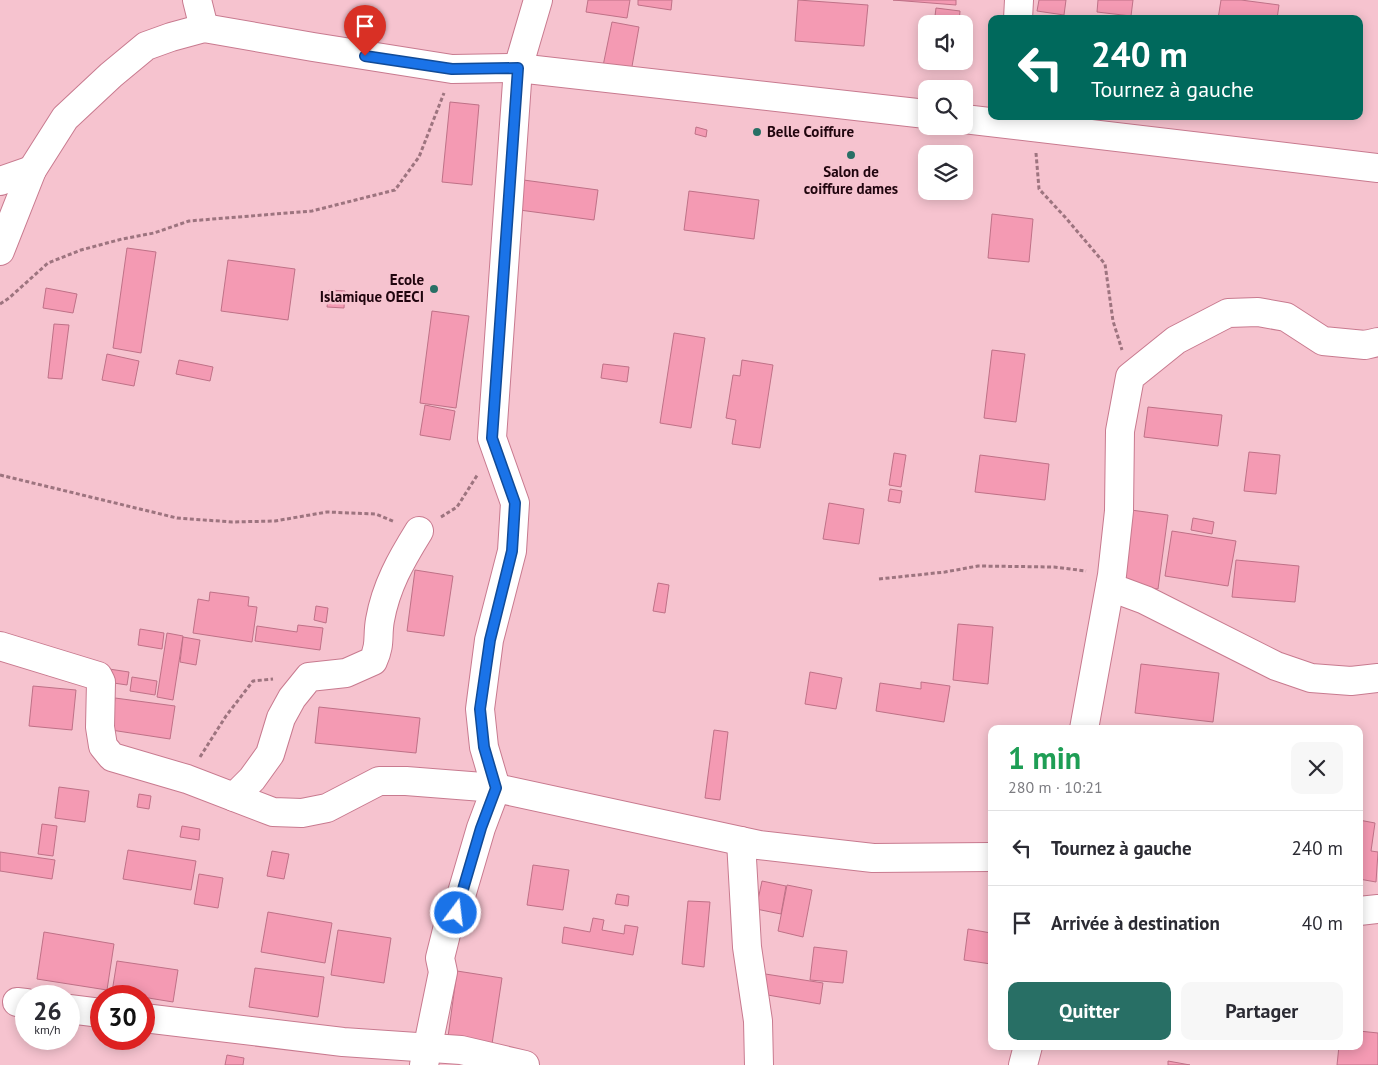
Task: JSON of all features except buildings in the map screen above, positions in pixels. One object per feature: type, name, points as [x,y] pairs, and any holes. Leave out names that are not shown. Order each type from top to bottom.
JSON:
[{"type":"street","points":[[196,0],[204,28]]},
{"type":"street","points":[[426,1056],[444,972],[440,958],[448,926],[456,913],[481,828],[496,788],[484,747],[480,709],[490,640],[512,551],[515,503],[492,438],[518,68],[538,0]]},
{"type":"street","points":[[1018,15],[1019,0]]},
{"type":"street","points":[[0,250],[32,170],[65,118],[111,75],[146,46],[204,28],[452,69],[518,68],[918,113]]},
{"type":"street","points":[[973,120],[1021,123],[1378,168]]},
{"type":"street","points":[[0,182],[32,170]]},
{"type":"street","points":[[1085,725],[1111,581],[1120,511],[1120,431],[1130,377],[1176,340],[1228,313],[1258,312],[1286,317],[1323,342],[1365,345],[1378,342]]},
{"type":"street","points":[[234,797],[252,779],[270,754],[281,718],[292,698],[309,677],[346,673],[373,661],[379,649],[380,621],[391,580],[419,531]]},
{"type":"street","points":[[1111,581],[1276,666],[1311,678],[1351,681],[1378,678]]},
{"type":"street","points":[[0,646],[98,676],[101,682],[100,727],[103,746],[112,757],[187,779],[273,812],[302,813],[327,808],[379,781],[406,781],[496,788],[759,845],[873,858],[988,857]]},
{"type":"street","points":[[741,841],[747,947],[758,1021],[759,1065]]},
{"type":"street","points":[[1363,911],[1378,909]]},
{"type":"street","points":[[155,1019],[426,1056],[460,1050],[525,1065]]},
{"type":"street","points":[[1023,1065],[1027,1050]]},
{"type":"path","points":[[0,304],[48,263],[97,246],[154,233],[189,222],[312,211],[395,190],[419,157],[452,69]]},
{"type":"path","points":[[1021,123],[1039,190],[1066,217],[1105,264],[1113,321],[1130,377]]},
{"type":"path","points":[[0,475],[176,518],[232,522],[275,521],[327,512],[376,514],[419,531],[457,507],[478,475],[492,438]]},
{"type":"path","points":[[880,579],[945,572],[978,566],[1054,567],[1111,581]]},
{"type":"path","points":[[187,779],[226,716],[253,681],[309,677]]},
{"type":"place","name":"Belle Coiffure","points":[[757,132]]},
{"type":"place","name":"Salon de coiffure dames","points":[[851,155]]},
{"type":"place","name":"Ecole Islamique OEECI","points":[[434,289]]},
{"type":"route","points":[[365,56],[452,69],[518,68],[492,438],[515,503],[512,551],[490,640],[480,709],[484,747],[496,788],[481,828],[456,913]]}]
